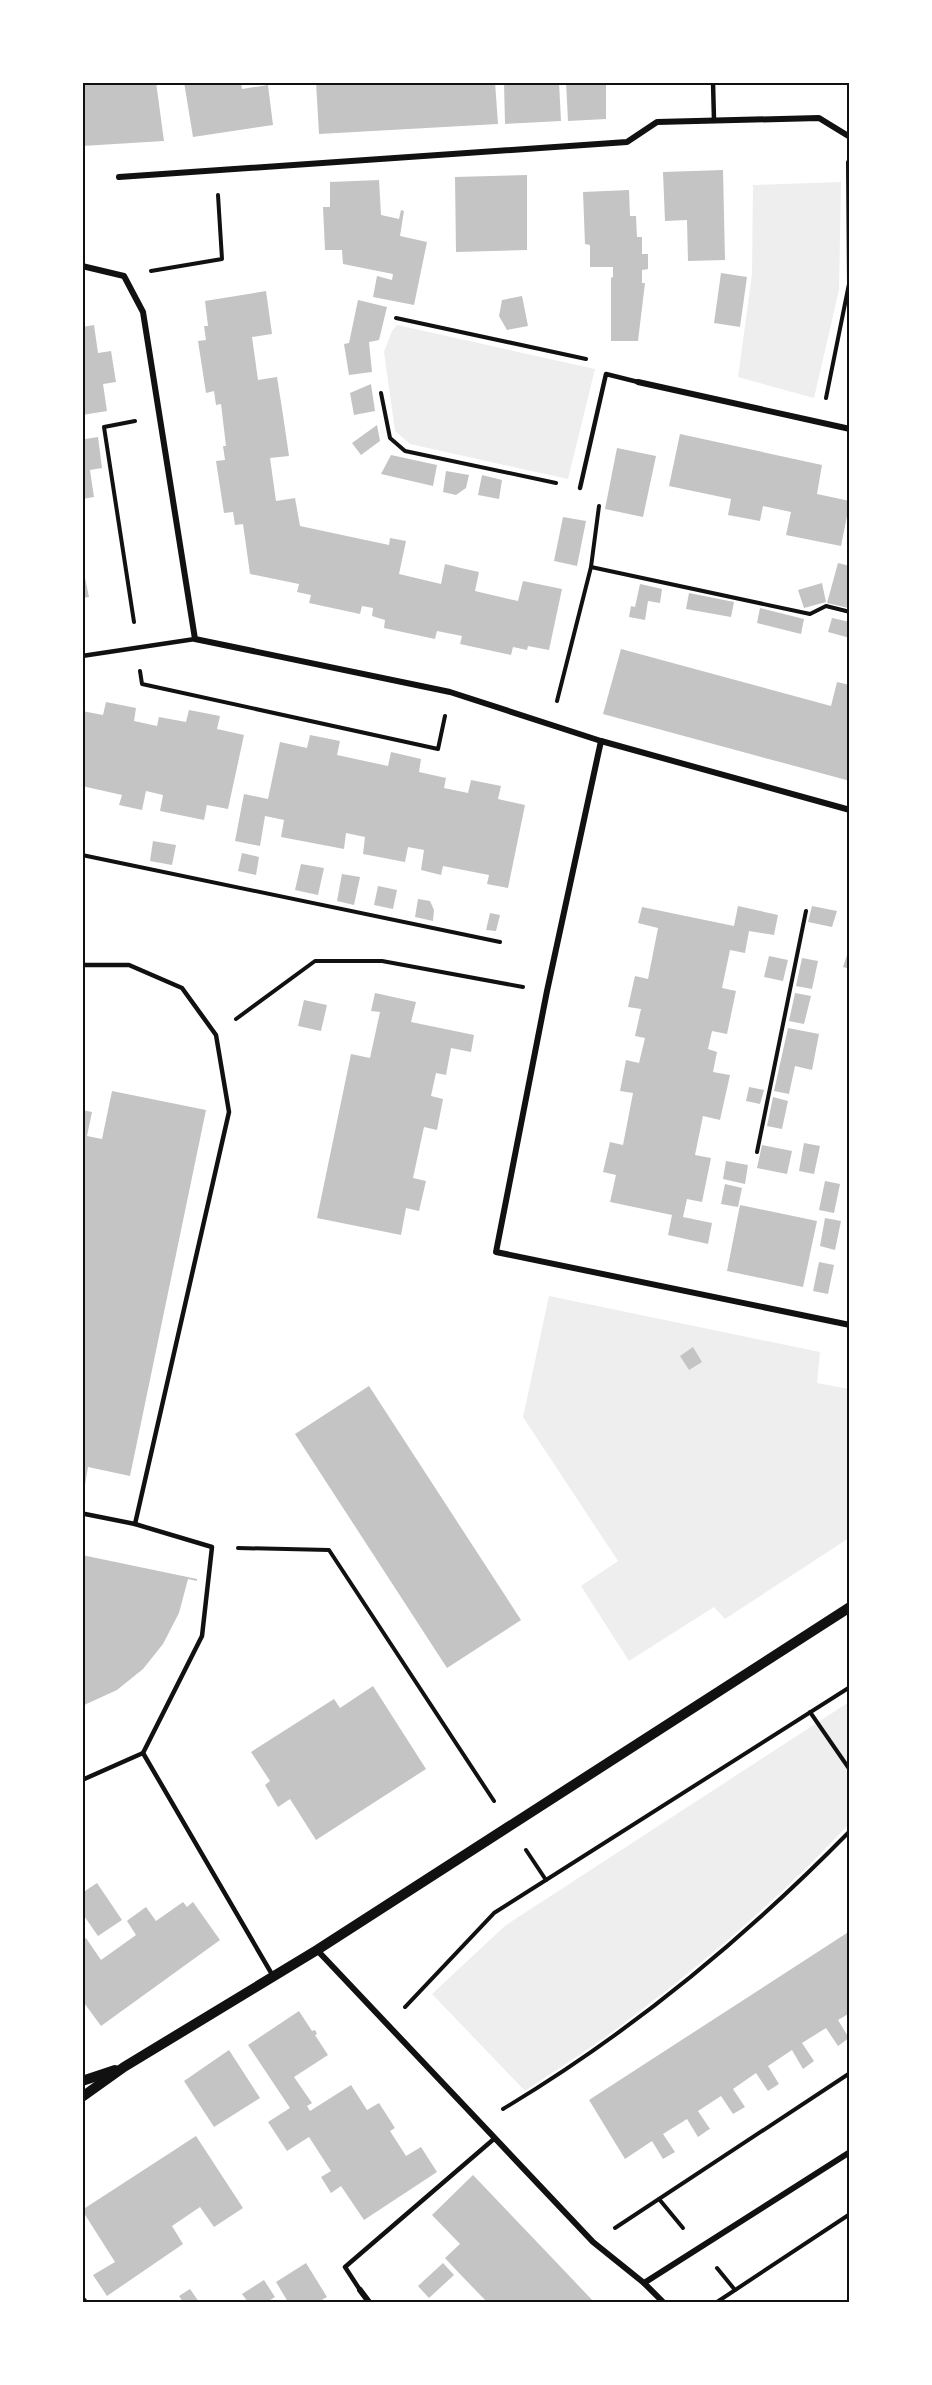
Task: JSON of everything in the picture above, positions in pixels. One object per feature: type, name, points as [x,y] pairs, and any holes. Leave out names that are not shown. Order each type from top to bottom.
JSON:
[{"type":"street","points":[[119,177],[627,142],[657,122],[819,118],[848,137]]},
{"type":"street","points":[[82,266],[124,276],[143,312],[195,639],[450,692],[601,741],[849,810]]},
{"type":"street","points":[[638,382],[849,429]]},
{"type":"street","points":[[601,741],[547,992],[496,1252],[849,1325]]},
{"type":"street","points":[[82,2097],[124,2067],[317,1950],[849,1607]]},
{"type":"street","points":[[317,1950],[593,2242],[644,2283],[663,2302]]},
{"type":"street","points":[[82,2081],[124,2067]]},
{"type":"street","points":[[644,2283],[849,2152]]},
{"type":"street","points":[[360,2290],[369,2302]]},
{"type":"lane","points":[[713,82],[714,120]]},
{"type":"lane","points":[[580,488],[606,374],[638,382]]},
{"type":"lane","points":[[82,656],[195,639]]},
{"type":"lane","points":[[82,965],[129,965],[182,988],[216,1035],[229,1112],[135,1524]]},
{"type":"lane","points":[[82,1780],[143,1754],[202,1636],[212,1547],[135,1524],[85,1514]]},
{"type":"lane","points":[[143,1754],[273,1976]]},
{"type":"lane","points":[[360,2290],[345,2267],[495,2138]]},
{"type":"path","points":[[821,422],[849,284],[848,137]]},
{"type":"path","points":[[124,276],[222,259],[216,171]]},
{"type":"path","points":[[396,318],[596,361],[606,374]]},
{"type":"path","points":[[381,393],[390,438],[405,451],[601,493],[591,567],[551,725]]},
{"type":"path","points":[[591,567],[810,614],[826,606],[849,612]]},
{"type":"path","points":[[82,855],[500,942]]},
{"type":"path","points":[[757,1152],[806,911]]},
{"type":"path","points":[[216,1035],[315,962],[382,961],[547,992]]},
{"type":"path","points":[[212,1547],[329,1550],[546,1880]]},
{"type":"path","points":[[387,2025],[494,1913],[849,1687]]},
{"type":"path","points":[[810,1712],[849,1770]]},
{"type":"path","points":[[480,2122],[561,2074],[652,2008],[747,1930],[849,1831]]},
{"type":"path","points":[[593,2242],[849,2073]]},
{"type":"path","points":[[717,2302],[849,2214]]},
{"type":"path","points":[[82,2297],[86,2302]]},
{"type":"shaded area","points":[[841,182],[839,290],[814,398],[738,377],[752,274],[753,185]]},
{"type":"shaded area","points":[[397,325],[595,369],[568,479],[410,444],[395,431],[384,352],[392,331]]},
{"type":"shaded area","points":[[549,1296],[820,1352],[817,1383],[849,1389],[849,1538],[725,1619],[714,1607],[629,1661],[581,1586],[618,1561],[523,1417]]},
{"type":"shaded area","points":[[849,1702],[849,1824],[794,1880],[735,1933],[674,1984],[591,2047],[525,2091],[432,1994],[506,1925]]},
{"type":"building","points":[[82,82],[156,82],[164,141],[82,146]]},
{"type":"building","points":[[184,82],[241,82],[242,89],[268,85],[273,125],[193,137]]},
{"type":"building","points":[[316,82],[495,82],[498,124],[319,134]]},
{"type":"building","points":[[504,82],[559,82],[561,121],[505,124]]},
{"type":"building","points":[[566,82],[606,82],[606,119],[568,121]]},
{"type":"building","points":[[723,170],[725,260],[688,261],[687,220],[665,221],[663,172]]},
{"type":"building","points":[[527,175],[527,250],[456,252],[455,177]]},
{"type":"building","points":[[379,180],[381,215],[399,219],[401,210],[404,211],[400,236],[427,242],[414,305],[373,297],[377,276],[392,280],[393,274],[343,264],[342,250],[325,250],[323,207],[330,207],[330,182]]},
{"type":"building","points":[[629,190],[630,216],[636,216],[637,237],[642,237],[642,254],[648,254],[648,269],[642,270],[642,283],[645,283],[638,341],[611,341],[613,267],[590,267],[590,245],[585,244],[583,192]]},
{"type":"building","points":[[721,273],[747,277],[740,327],[714,323]]},
{"type":"building","points":[[266,291],[272,334],[252,337],[258,380],[277,377],[289,456],[270,458],[276,501],[295,498],[300,526],[389,545],[390,538],[406,541],[399,574],[441,584],[445,564],[479,572],[475,591],[518,601],[523,581],[562,589],[549,650],[528,646],[527,650],[513,647],[511,655],[460,644],[462,636],[437,631],[435,639],[384,628],[385,620],[372,616],[373,608],[362,606],[360,614],[309,603],[311,595],[297,592],[299,584],[250,574],[243,524],[235,525],[233,512],[224,513],[216,461],[225,460],[223,446],[226,446],[221,404],[216,405],[214,391],[206,393],[198,341],[206,340],[204,326],[208,326],[205,301]]},
{"type":"building","points":[[522,296],[528,326],[507,330],[499,316],[502,300]]},
{"type":"building","points":[[358,300],[387,307],[379,340],[369,342],[372,372],[349,375],[344,344],[349,343]]},
{"type":"building","points":[[94,325],[98,353],[111,351],[116,382],[103,384],[107,411],[82,415],[82,327]]},
{"type":"building","points":[[371,384],[375,411],[354,415],[350,393]]},
{"type":"building","points":[[377,425],[380,441],[361,455],[352,443]]},
{"type":"building","points":[[84,431],[85,439],[98,437],[102,468],[90,470],[94,497],[82,499]]},
{"type":"building","points":[[680,434],[822,465],[817,494],[850,501],[841,546],[786,535],[791,512],[763,506],[760,521],[728,515],[731,499],[669,486]]},
{"type":"building","points":[[617,448],[656,456],[643,517],[605,509]]},
{"type":"building","points":[[391,455],[437,465],[433,486],[381,474]]},
{"type":"building","points":[[446,471],[469,475],[466,488],[456,495],[443,492]]},
{"type":"building","points":[[482,475],[502,480],[499,499],[478,495]]},
{"type":"building","points":[[563,517],[586,521],[577,566],[554,561]]},
{"type":"building","points":[[82,563],[89,597],[82,598]]},
{"type":"building","points":[[838,563],[850,566],[848,608],[827,603]]},
{"type":"building","points":[[822,583],[826,602],[804,608],[798,590]]},
{"type":"building","points":[[640,584],[662,589],[660,603],[648,601],[645,620],[629,617],[631,606],[635,607]]},
{"type":"building","points":[[689,593],[734,602],[731,617],[686,609]]},
{"type":"building","points":[[760,608],[804,619],[801,634],[757,623]]},
{"type":"building","points":[[832,618],[850,622],[850,638],[828,632]]},
{"type":"building","points":[[621,649],[831,706],[837,682],[850,685],[850,781],[603,714]]},
{"type":"building","points":[[106,702],[136,708],[134,721],[157,726],[159,717],[186,722],[189,710],[220,716],[217,729],[244,735],[228,809],[207,805],[204,820],[160,811],[163,795],[146,791],[142,810],[119,805],[122,795],[82,786],[82,711],[103,715]]},
{"type":"building","points":[[310,735],[340,741],[337,755],[388,766],[391,752],[421,759],[419,772],[446,778],[444,788],[468,793],[471,780],[501,786],[498,799],[525,805],[508,888],[487,884],[489,875],[443,866],[441,875],[421,870],[424,850],[408,847],[405,862],[363,854],[365,837],[346,833],[344,849],[281,837],[284,820],[265,816],[260,846],[235,841],[244,794],[268,799],[280,742],[307,748]]},
{"type":"building","points":[[153,841],[176,845],[172,865],[150,861]]},
{"type":"building","points":[[242,853],[259,857],[256,875],[238,871]]},
{"type":"building","points":[[301,864],[324,868],[318,895],[295,890]]},
{"type":"building","points":[[342,874],[360,877],[354,905],[337,901]]},
{"type":"building","points":[[378,886],[397,890],[393,909],[374,905]]},
{"type":"building","points":[[418,899],[430,901],[434,910],[433,921],[415,917]]},
{"type":"building","points":[[738,906],[778,915],[774,935],[749,931],[745,953],[730,950],[722,988],[736,991],[727,1034],[712,1031],[708,1049],[717,1052],[713,1072],[730,1075],[720,1120],[703,1116],[695,1155],[711,1158],[702,1202],[687,1199],[683,1217],[712,1223],[708,1244],[668,1235],[672,1215],[610,1202],[616,1175],[603,1172],[610,1142],[623,1145],[633,1093],[620,1091],[626,1060],[639,1063],[645,1038],[635,1036],[641,1009],[628,1007],[635,976],[648,979],[658,928],[638,923],[642,907],[734,926]]},
{"type":"building","points":[[812,906],[837,911],[832,927],[808,922]]},
{"type":"building","points":[[490,913],[500,915],[496,931],[486,930]]},
{"type":"building","points":[[850,946],[850,969],[843,967]]},
{"type":"building","points":[[769,956],[788,960],[783,981],[764,977]]},
{"type":"building","points":[[802,958],[818,961],[812,989],[796,986]]},
{"type":"building","points":[[375,993],[416,1002],[411,1022],[474,1035],[471,1052],[451,1048],[446,1075],[436,1073],[431,1096],[443,1099],[437,1130],[424,1127],[413,1178],[426,1181],[419,1211],[406,1208],[401,1235],[317,1218],[351,1054],[370,1058],[380,1012],[371,1011]]},
{"type":"building","points":[[795,993],[811,996],[804,1024],[789,1021]]},
{"type":"building","points":[[304,1000],[327,1005],[321,1031],[298,1026]]},
{"type":"building","points":[[788,1028],[819,1034],[812,1070],[795,1066],[789,1094],[774,1091]]},
{"type":"building","points":[[749,1087],[764,1090],[760,1104],[746,1101]]},
{"type":"building","points":[[112,1091],[206,1110],[130,1476],[88,1467],[84,1491],[82,1110],[92,1112],[87,1136],[102,1139]]},
{"type":"building","points":[[773,1097],[788,1101],[782,1129],[767,1126]]},
{"type":"building","points":[[804,1143],[820,1146],[814,1174],[799,1171]]},
{"type":"building","points":[[762,1145],[792,1151],[787,1174],[757,1168]]},
{"type":"building","points":[[726,1161],[748,1165],[745,1184],[723,1179]]},
{"type":"building","points":[[825,1181],[840,1184],[834,1213],[819,1210]]},
{"type":"building","points":[[725,1184],[742,1188],[738,1207],[721,1204]]},
{"type":"building","points":[[740,1205],[817,1221],[803,1287],[727,1271]]},
{"type":"building","points":[[825,1218],[841,1221],[835,1250],[820,1246]]},
{"type":"building","points":[[819,1262],[834,1265],[828,1294],[813,1291]]},
{"type":"building","points":[[693,1347],[702,1362],[689,1370],[680,1356]]},
{"type":"building","points":[[369,1386],[521,1620],[447,1668],[295,1434]]},
{"type":"building","points":[[82,1555],[197,1579],[197,1581],[188,1579],[179,1613],[163,1644],[143,1669],[117,1690],[82,1706]]},
{"type":"building","points":[[373,1686],[426,1769],[316,1840],[290,1799],[278,1807],[265,1785],[270,1781],[251,1752],[334,1699],[340,1708]]},
{"type":"building","points":[[97,1883],[122,1920],[98,1936],[82,1913],[82,1893]]},
{"type":"building","points":[[183,1902],[187,1907],[193,1902],[220,1940],[101,2026],[82,2000],[82,1940],[86,1938],[101,1960],[136,1935],[127,1921],[146,1907],[156,1921]]},
{"type":"building","points":[[850,1931],[850,2013],[838,2020],[849,2038],[838,2046],[826,2028],[802,2043],[814,2061],[803,2069],[792,2050],[768,2066],[779,2084],[768,2091],[756,2073],[733,2089],[745,2107],[733,2114],[721,2096],[698,2111],[710,2129],[698,2137],[687,2119],[663,2134],[675,2152],[663,2159],[652,2141],[625,2159],[589,2100]]},
{"type":"building","points":[[299,2011],[312,2031],[315,2030],[317,2034],[315,2035],[328,2055],[294,2077],[312,2103],[307,2106],[310,2111],[351,2085],[367,2110],[379,2103],[395,2128],[390,2131],[406,2156],[421,2147],[437,2172],[364,2220],[341,2186],[331,2193],[321,2177],[331,2171],[309,2137],[287,2151],[268,2122],[290,2108],[248,2045]]},
{"type":"building","points":[[229,2050],[260,2098],[214,2127],[184,2081]]},
{"type":"building","points":[[196,2136],[243,2208],[214,2227],[200,2207],[172,2226],[183,2244],[107,2296],[93,2275],[115,2262],[82,2210]]},
{"type":"building","points":[[473,2175],[594,2302],[487,2302],[458,2272],[445,2258],[460,2244],[432,2215]]},
{"type":"building","points":[[306,2263],[327,2297],[318,2302],[288,2302],[276,2282]]},
{"type":"building","points":[[443,2263],[454,2275],[429,2298],[418,2286]]},
{"type":"building","points":[[264,2280],[275,2297],[267,2302],[248,2302],[242,2294]]},
{"type":"building","points":[[190,2289],[199,2302],[183,2302],[179,2296]]}]
